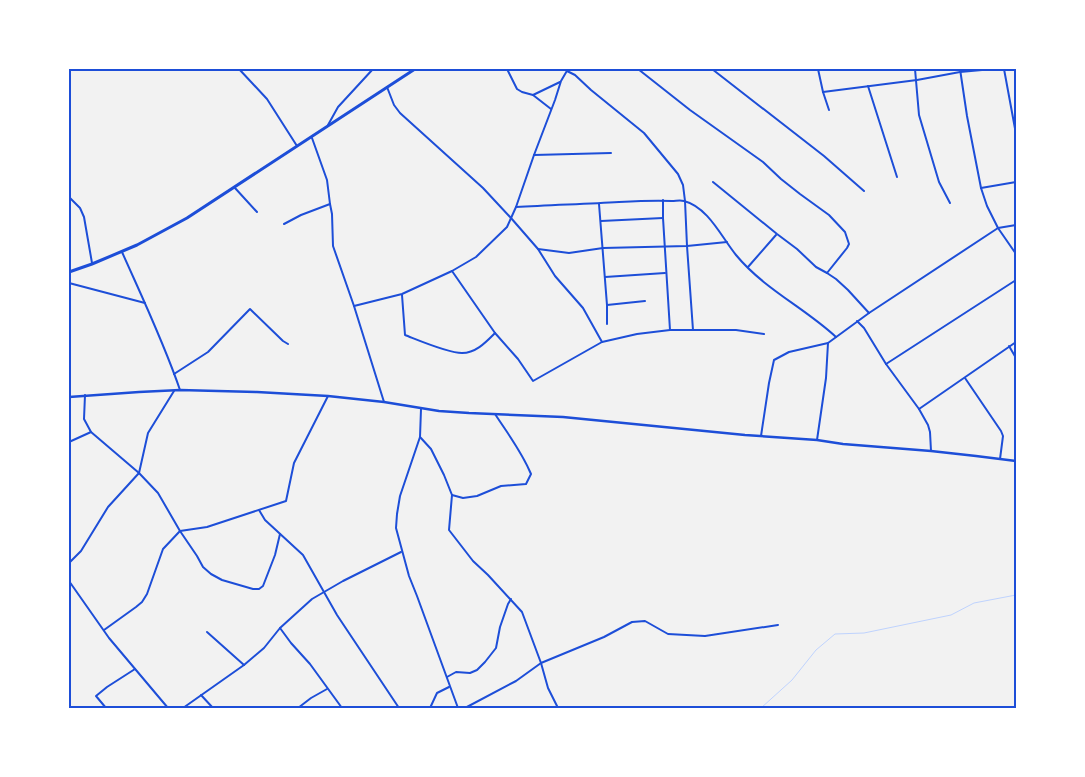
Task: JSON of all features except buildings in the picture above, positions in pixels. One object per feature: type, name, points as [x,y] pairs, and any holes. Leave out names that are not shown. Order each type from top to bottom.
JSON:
[{"type":"main road","points":[[69,272],[122,251],[170,227],[415,69]]},
{"type":"street","points":[[240,69],[267,99],[297,146]]},
{"type":"street","points":[[328,125],[338,107],[373,69]]},
{"type":"street","points":[[507,69],[518,89],[533,95],[551,110]]},
{"type":"street","points":[[638,69],[690,110],[763,162],[794,189],[829,215],[845,232],[849,244],[827,273]]},
{"type":"street","points":[[712,69],[824,156],[864,191]]},
{"type":"street","points":[[818,69],[829,110]]},
{"type":"street","points":[[915,69],[919,115],[939,182],[950,203]]},
{"type":"street","points":[[823,92],[917,80],[960,70],[993,69]]},
{"type":"street","points":[[1004,69],[1016,134]]},
{"type":"street","points":[[354,306],[402,294],[452,271],[476,257],[507,227],[516,207],[561,81],[567,70],[644,134],[678,174],[683,185],[685,201],[693,330]]},
{"type":"street","points":[[960,70],[980,188],[998,228],[1016,254]]},
{"type":"street","points":[[533,95],[561,81]]},
{"type":"street","points":[[868,86],[897,177]]},
{"type":"street","points":[[387,87],[394,105],[400,113],[484,188],[538,249],[555,276],[583,308],[602,342]]},
{"type":"street","points":[[311,136],[327,180],[332,214],[333,246],[384,402]]},
{"type":"street","points":[[534,155],[611,153]]},
{"type":"street","points":[[713,182],[797,249],[816,267],[827,273],[848,290],[869,313]]},
{"type":"street","points":[[980,188],[1016,182]]},
{"type":"street","points":[[234,187],[257,212]]},
{"type":"street","points":[[69,197],[80,208],[84,217],[92,264]]},
{"type":"street","points":[[662,200],[670,330]]},
{"type":"street","points":[[516,207],[662,200],[685,201],[708,217],[736,255],[769,286],[821,323],[836,337]]},
{"type":"street","points":[[599,203],[607,324]]},
{"type":"street","points":[[284,224],[330,204]]},
{"type":"street","points":[[601,221],[663,218]]},
{"type":"street","points":[[761,436],[774,360],[788,352],[828,343],[857,321],[998,228],[1016,225]]},
{"type":"street","points":[[748,267],[777,234]]},
{"type":"street","points":[[538,249],[569,253],[603,248],[687,246],[727,242]]},
{"type":"street","points":[[122,251],[180,390]]},
{"type":"street","points":[[452,271],[495,333],[518,359],[533,382],[602,342],[637,334],[670,330],[736,330],[764,334]]},
{"type":"street","points":[[605,277],[666,273]]},
{"type":"street","points":[[886,364],[1016,280]]},
{"type":"street","points":[[69,283],[145,304]]},
{"type":"street","points":[[402,294],[405,335],[462,353],[476,349],[487,342],[495,333]]},
{"type":"street","points":[[607,304],[645,301]]},
{"type":"street","points":[[174,374],[208,352],[250,310],[282,341],[288,344]]},
{"type":"street","points":[[857,321],[864,328],[928,425],[930,451]]},
{"type":"street","points":[[919,409],[1016,342]]},
{"type":"street","points":[[816,440],[826,378],[828,343]]},
{"type":"street","points":[[1009,346],[1016,358]]},
{"type":"street","points":[[965,378],[1001,430],[1003,436],[999,459]]},
{"type":"street","points":[[69,563],[81,550],[108,507],[139,473],[148,433],[174,390]]},
{"type":"street","points":[[69,396],[180,390],[328,396],[384,402],[421,409],[563,417],[930,451],[1016,461]]},
{"type":"street","points":[[85,396],[84,419],[91,432],[139,473],[158,493],[203,567],[211,574],[222,580],[259,589],[264,586],[275,556],[280,534]]},
{"type":"street","points":[[104,630],[142,602],[147,594],[163,549],[180,531],[207,527],[286,501],[294,463],[328,396]]},
{"type":"street","points":[[421,409],[420,437],[400,496],[396,528],[409,576],[458,708]]},
{"type":"street","points":[[452,495],[463,498],[477,496],[501,486],[526,484],[531,474],[527,464],[494,414]]},
{"type":"street","points":[[69,442],[91,432]]},
{"type":"street","points":[[420,437],[431,449],[452,495],[449,530],[473,561],[522,612],[541,662],[548,688],[558,708]]},
{"type":"street","points":[[259,510],[265,520],[303,554],[337,615],[399,708]]},
{"type":"street","points":[[183,708],[244,665],[264,648],[280,628],[312,599],[342,581],[401,552]]},
{"type":"street","points":[[69,581],[104,630],[168,708]]},
{"type":"street","points":[[446,678],[456,672],[470,673],[485,662],[496,648],[500,627],[511,599]]},
{"type":"street","points":[[465,708],[516,681],[541,662],[604,637],[632,622],[645,621],[668,634],[705,636],[778,624]]},
{"type":"street","points":[[280,628],[310,664],[342,708]]},
{"type":"street","points":[[207,632],[244,665]]},
{"type":"street","points":[[106,708],[96,696],[135,669]]},
{"type":"street","points":[[430,708],[437,693],[449,686]]},
{"type":"street","points":[[298,708],[327,688]]},
{"type":"street","points":[[201,695],[213,708]]},
{"type":"waterway","points":[[761,708],[792,680],[816,650],[835,634],[864,633],[951,615],[974,603],[1016,595]]}]
